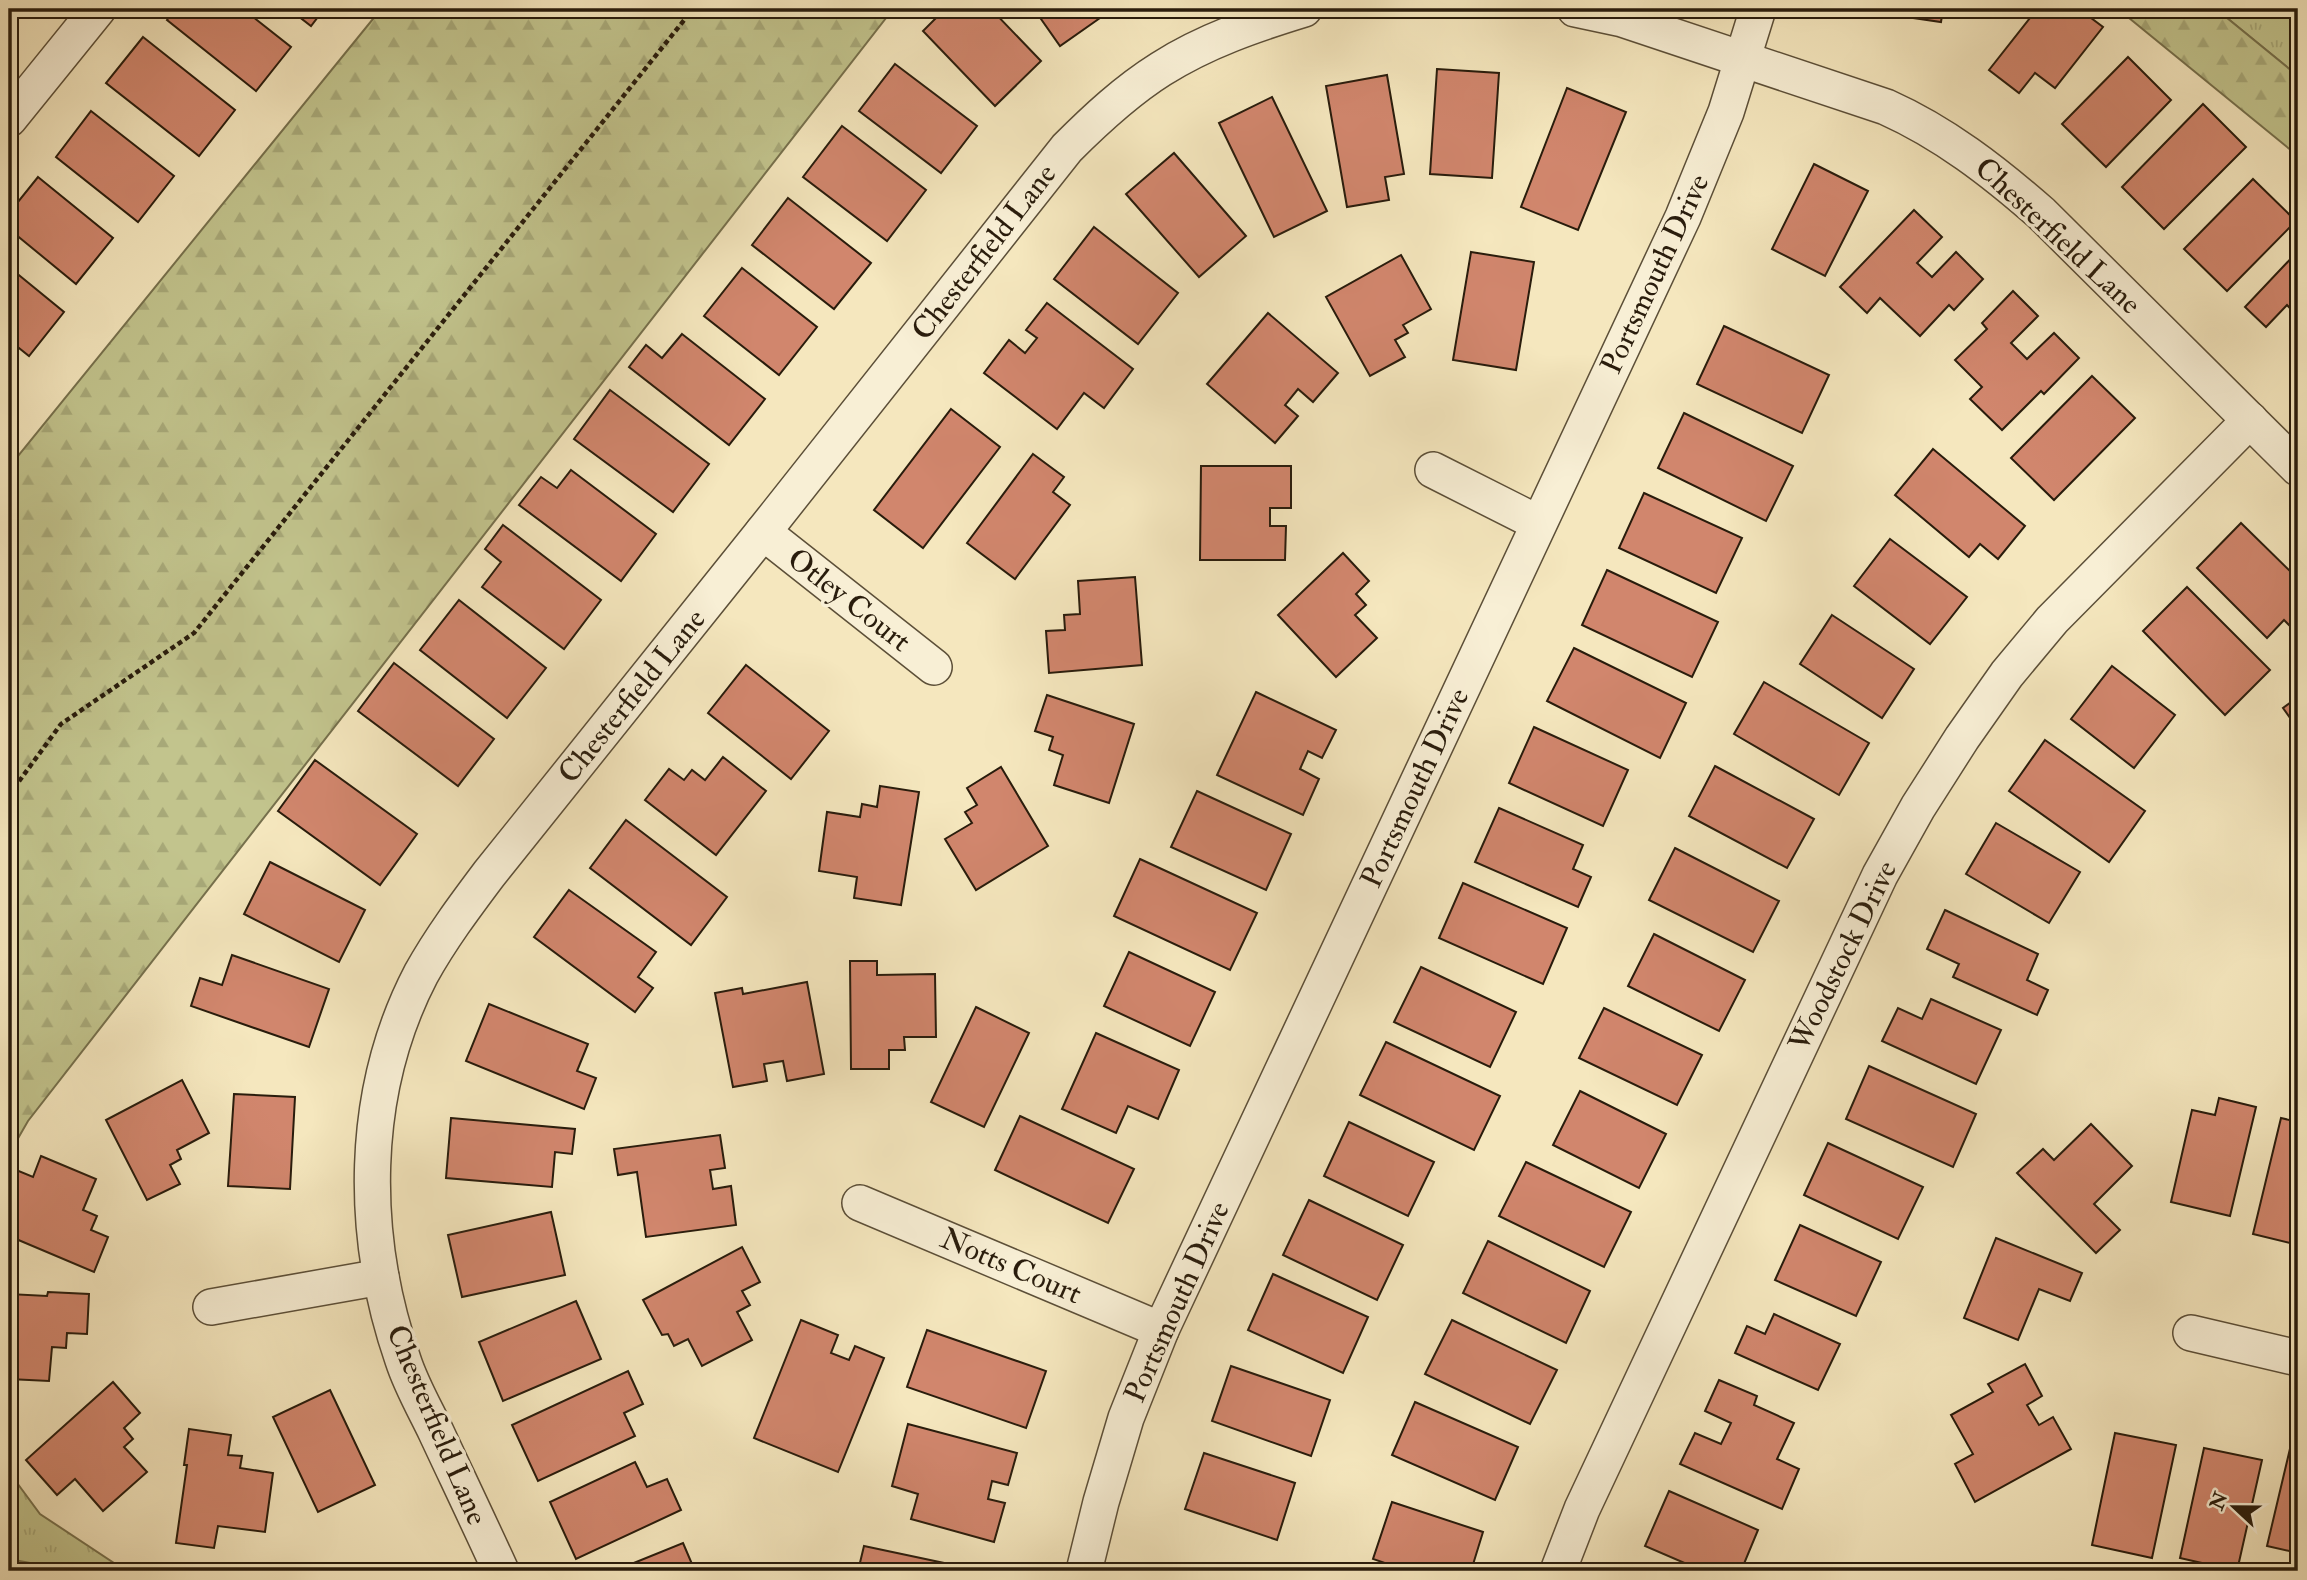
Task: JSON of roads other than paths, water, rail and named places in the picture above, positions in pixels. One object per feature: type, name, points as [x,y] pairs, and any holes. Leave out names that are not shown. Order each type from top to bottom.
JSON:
[{"type":"street","points":[[9,119],[98,9]]},
{"type":"street","name":"Chesterfield Lane","points":[[501,1571],[404,1363],[386,1303],[375,1240],[373,1150],[377,1107],[387,1062],[401,1019],[421,975],[452,923],[489,874],[1067,148],[1096,119],[1161,68],[1209,43],[1258,23],[1304,9]]},
{"type":"street","name":"Chesterfield Lane","points":[[1575,9],[1622,19],[1886,107],[1917,121],[1976,159],[2041,213],[2298,468]]},
{"type":"street","name":"Portsmouth Drive","points":[[1084,1571],[1126,1418],[1161,1330],[1683,217],[1707,161],[1744,59],[1758,9]]},
{"type":"street","name":"Woodstock Drive","points":[[1558,1571],[1582,1509],[1868,900],[1918,807],[1962,737],[2007,674],[2052,620],[2250,420]]},
{"type":"street","points":[[1433,470],[1538,523]]},
{"type":"street","name":"Otley Court","points":[[763,532],[934,667]]},
{"type":"street","name":"Notts Court","points":[[860,1203],[1161,1330]]},
{"type":"street","points":[[211,1307],[381,1277]]},
{"type":"street","points":[[2191,1333],[2298,1358]]}]
